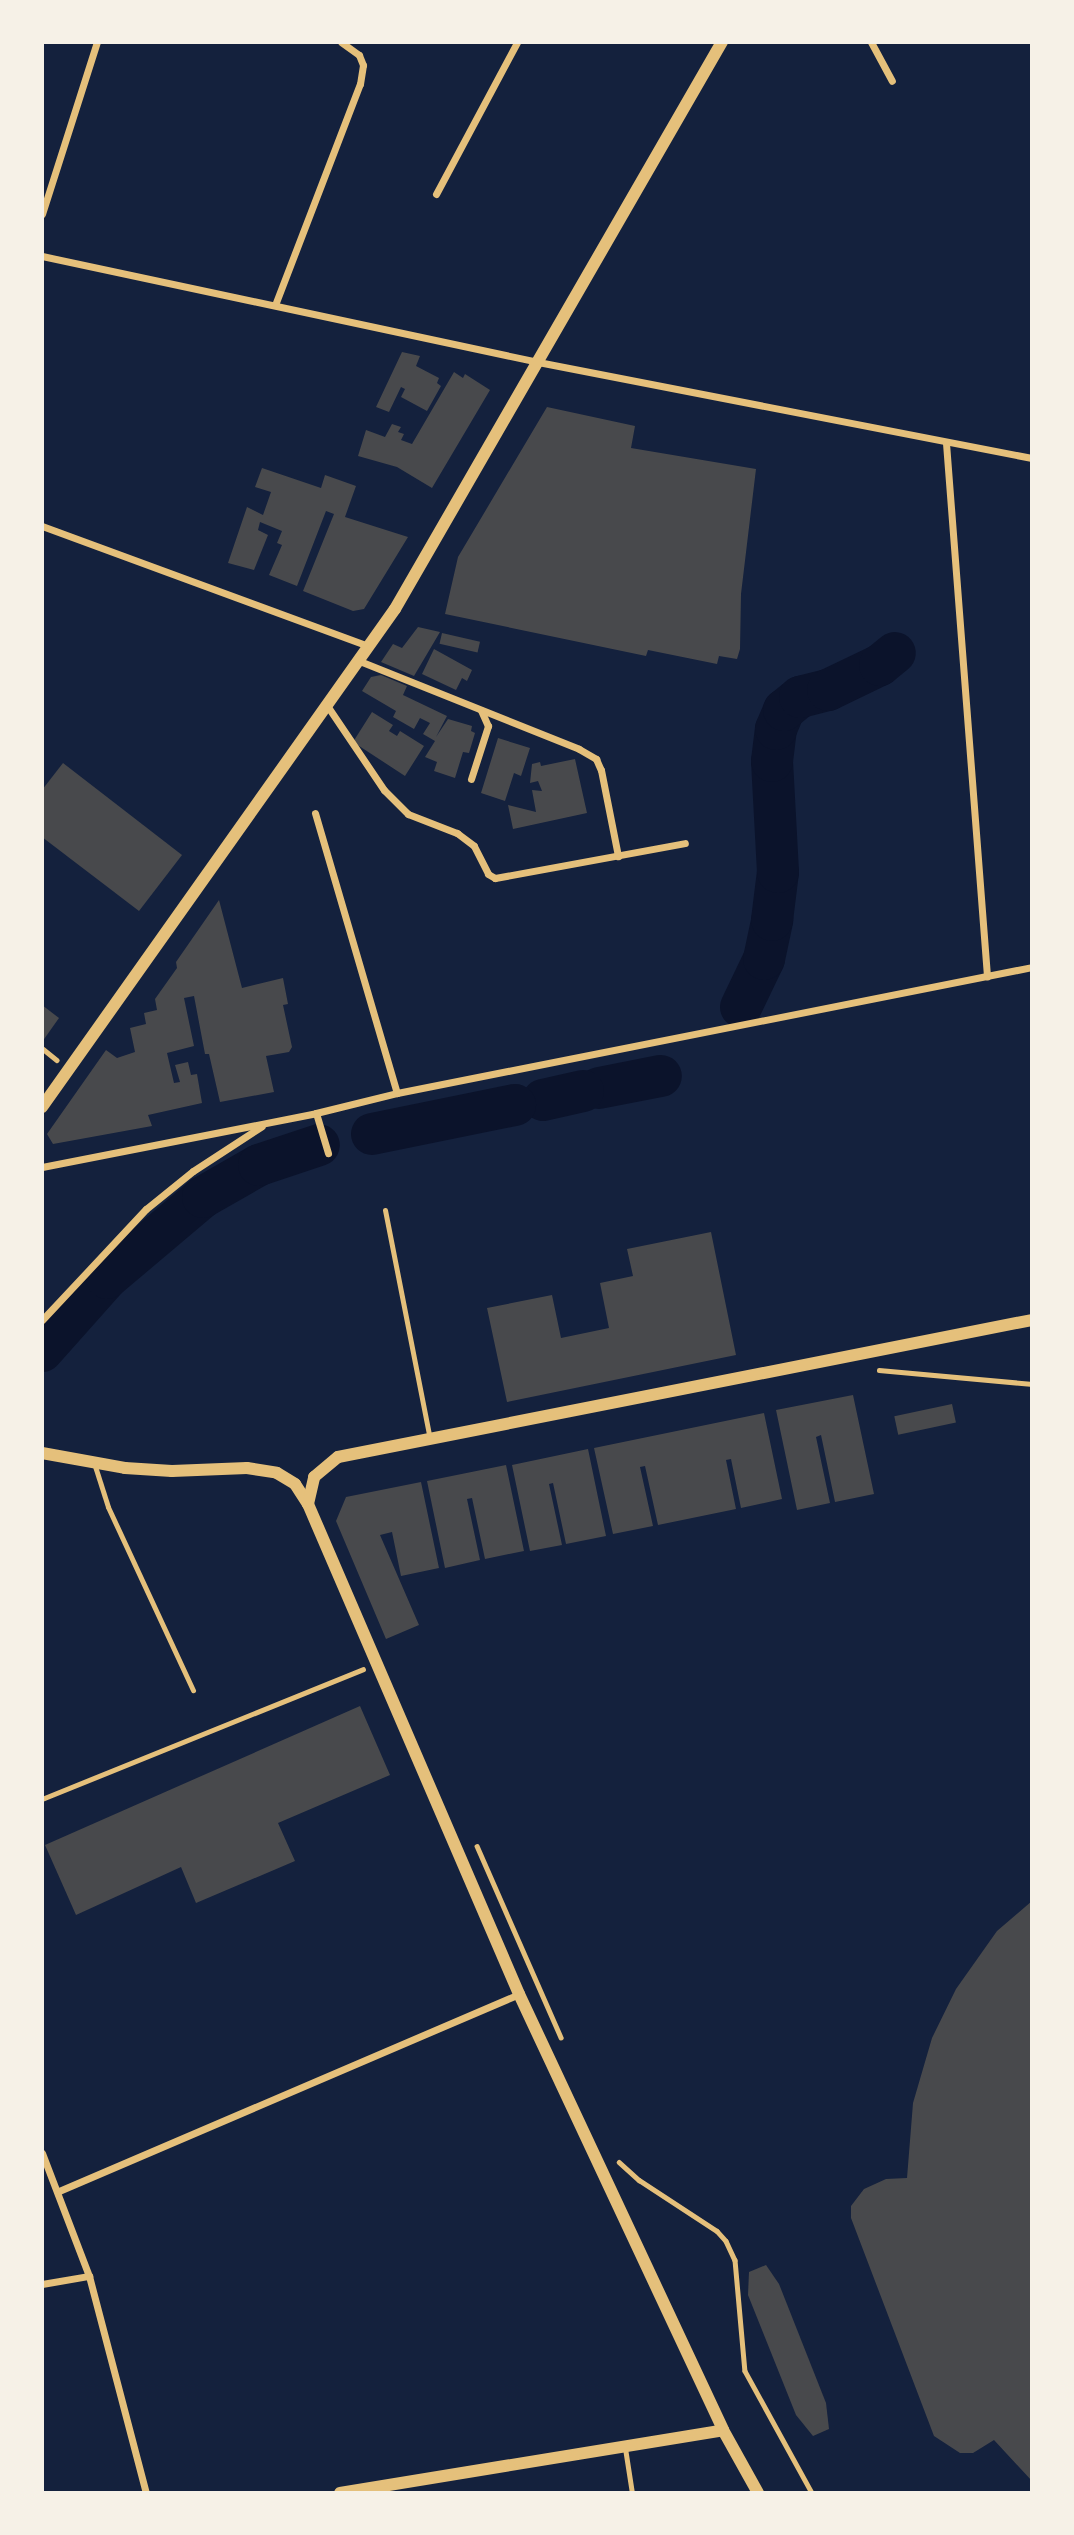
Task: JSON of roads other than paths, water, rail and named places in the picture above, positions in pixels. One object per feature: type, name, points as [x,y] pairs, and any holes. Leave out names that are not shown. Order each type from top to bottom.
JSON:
[{"type":"street","points":[[42,214],[97,42]]},
{"type":"street","points":[[275,306],[360,84],[363,65],[359,55],[341,42]]},
{"type":"street","points":[[436,194],[517,42]]},
{"type":"street","points":[[42,1107],[405,593],[538,362],[575,292],[722,42]]},
{"type":"street","points":[[871,42],[892,81]]},
{"type":"street","points":[[42,256],[538,362],[1032,458]]},
{"type":"street","points":[[946,443],[987,976]]},
{"type":"street","points":[[42,526],[368,646]]},
{"type":"street","points":[[357,660],[585,752],[596,759],[601,770],[618,856]]},
{"type":"street","points":[[326,703],[384,790],[408,814],[457,833],[474,846],[488,874],[495,878],[685,843]]},
{"type":"street","points":[[471,779],[488,726],[481,710]]},
{"type":"street","points":[[315,813],[397,1093]]},
{"type":"street","points":[[42,1167],[266,1124],[397,1093],[1032,967]]},
{"type":"street","points":[[316,1113],[328,1153]]},
{"type":"street","points":[[42,1320],[146,1209],[193,1171],[266,1124]]},
{"type":"street","points":[[309,1504],[314,1477],[338,1457],[1032,1320]]},
{"type":"street","points":[[42,1454],[94,1463],[172,1471],[247,1468],[277,1473],[295,1484],[309,1504],[519,1994],[723,2430],[758,2493]]},
{"type":"street","points":[[59,2191],[519,1994]]},
{"type":"street","points":[[42,2153],[59,2191],[89,2276],[146,2493]]},
{"type":"street","points":[[42,2284],[89,2276]]},
{"type":"street","points":[[341,2493],[723,2430]]},
{"type":"lane","points":[[385,1210],[430,1439]]},
{"type":"lane","points":[[94,1463],[108,1507],[193,1690]]},
{"type":"lane","points":[[625,2448],[632,2493]]},
{"type":"waterway","points":[[741,1007],[764,959],[772,920],[778,872],[772,761],[776,729],[784,710],[800,697],[828,690],[880,665],[895,653]]},
{"type":"waterway","points":[[599,1088],[661,1076]]},
{"type":"waterway","points":[[543,1100],[583,1091]]},
{"type":"waterway","points":[[372,1134],[515,1105]]},
{"type":"waterway","points":[[42,1351],[107,1278],[203,1197],[259,1165],[319,1145]]}]
